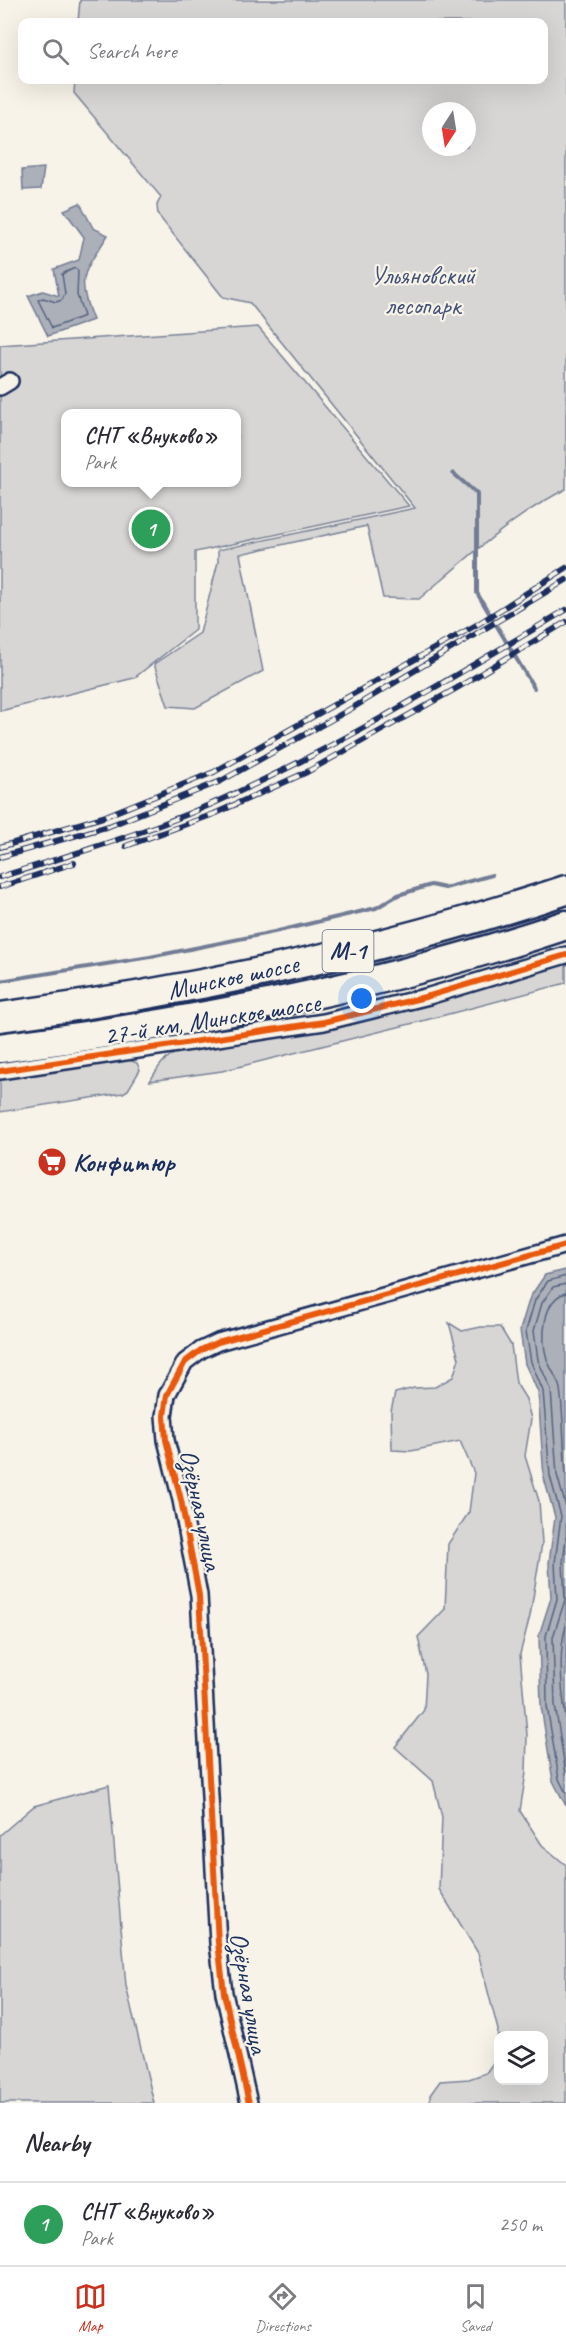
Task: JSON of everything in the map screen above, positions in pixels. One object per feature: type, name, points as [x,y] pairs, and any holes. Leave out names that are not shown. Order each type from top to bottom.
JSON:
[{"type":"highway","name":"Минское шоссе","points":[[0,1017],[187,987],[281,968],[464,921],[566,890]]},
{"type":"highway","name":"Минское шоссе","points":[[0,1048],[107,1034],[217,1015],[339,990],[410,972],[566,925]]},
{"type":"street","name":"27-й км, Минское шоссе","points":[[0,1071],[324,1022],[429,996],[566,955]]},
{"type":"street","name":"Озёрная улица","points":[[249,2103],[224,1994],[218,1942],[199,1595],[181,1500],[166,1440],[164,1416],[167,1395],[185,1362],[201,1350],[218,1342],[566,1245]]},
{"type":"green space","name":"Ульяновский лесопарк","points":[[80,0],[566,0],[566,489],[526,512],[419,599],[383,598],[367,526],[240,554],[263,671],[195,708],[168,706],[154,664],[200,633],[218,562],[218,550],[415,508],[250,303],[223,297],[158,215],[157,205],[161,197],[74,93],[75,84],[548,84],[548,18],[78,18]]},
{"type":"green space","points":[[258,327],[409,506],[195,552],[195,630],[134,678],[0,711],[0,345]]},
{"type":"green space","points":[[566,963],[566,983],[222,1071],[150,1081],[165,1060],[179,1052],[358,1022],[519,979]]},
{"type":"green space","points":[[129,1060],[137,1063],[140,1070],[128,1090],[123,1093],[0,1112],[0,1078]]},
{"type":"green space","points":[[449,1323],[462,1331],[481,1327],[500,1327],[511,1345],[516,1383],[526,1399],[531,1419],[525,1456],[539,1501],[542,1543],[530,1616],[520,1654],[527,1735],[526,1773],[520,1811],[542,1845],[566,1865],[566,2103],[430,2103],[430,2095],[440,2081],[469,2079],[486,2073],[494,2061],[494,2085],[548,2085],[548,2031],[498,2031],[478,1953],[439,1889],[442,1817],[433,1781],[395,1747],[424,1710],[426,1674],[418,1637],[445,1609],[448,1544],[469,1512],[474,1473],[460,1441],[411,1451],[392,1450],[391,1411],[395,1393],[414,1388],[435,1387],[453,1377],[459,1359]]},
{"type":"green space","points":[[109,1785],[126,1986],[154,2103],[0,2103],[0,1835],[34,1806]]},
{"type":"water","points":[[44,168],[41,189],[23,190],[22,170]]},
{"type":"water","points":[[80,203],[93,228],[108,235],[85,275],[84,294],[93,320],[48,336],[28,296],[43,291],[59,296],[54,269],[79,260],[84,237],[64,210]]},
{"type":"water","points":[[566,1270],[566,1806],[553,1781],[541,1706],[539,1635],[551,1598],[549,1563],[555,1517],[544,1478],[538,1392],[525,1364],[520,1330],[530,1297],[545,1275]]},
{"type":"waterway","points":[[453,473],[477,494],[477,593],[534,688]]},
{"type":"waterway","points":[[0,981],[150,957],[274,932],[376,908],[398,895],[431,885],[445,888],[492,875]]},
{"type":"railway","points":[[0,847],[103,817],[214,772],[478,624],[566,568]]},
{"type":"railway","points":[[0,857],[109,826],[221,781],[354,707],[566,580]]},
{"type":"railway","points":[[0,877],[149,829],[236,793],[362,729],[566,610]]},
{"type":"railway","points":[[126,846],[214,814],[307,772],[457,688],[566,622]]},
{"type":"railway","points":[[0,887],[74,863]]},
{"type":"cycle path","points":[[0,1071],[324,1022],[429,996],[566,955]]},
{"type":"cycle path","points":[[249,2103],[224,1993],[218,1943],[199,1595],[181,1500],[166,1440],[164,1416],[167,1395],[185,1362],[201,1350],[218,1342],[566,1245]]},
{"type":"place","name":"СНТ «Внуково»","points":[[151,529]]},
{"type":"place","name":"Конфитюр","points":[[52,1162]]}]
